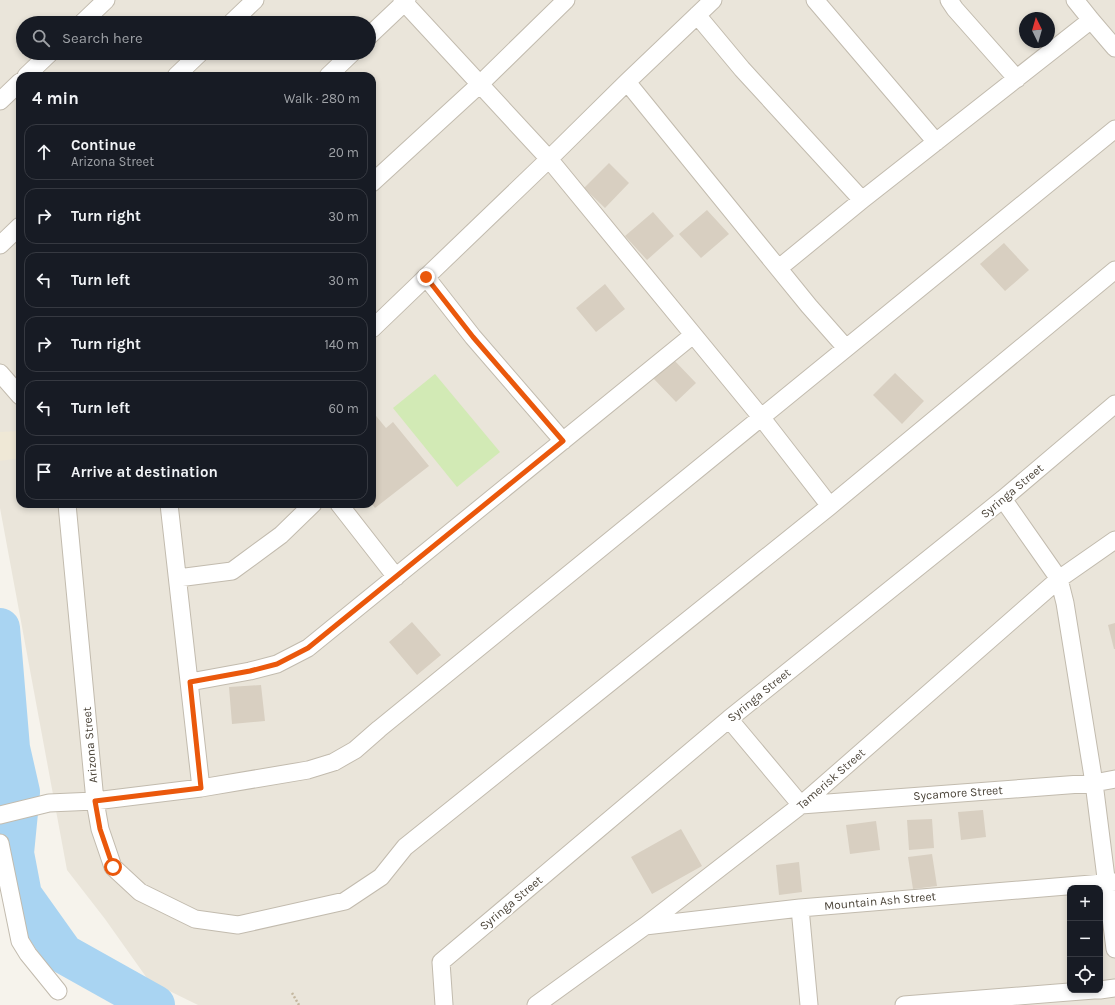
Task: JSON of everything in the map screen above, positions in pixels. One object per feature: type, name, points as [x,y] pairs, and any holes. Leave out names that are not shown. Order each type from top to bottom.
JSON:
[{"type":"street","points":[[89,16],[106,0]]},
{"type":"street","points":[[238,16],[254,0]]},
{"type":"street","points":[[376,179],[480,84],[566,0]]},
{"type":"street","points":[[376,325],[713,0]]},
{"type":"street","points":[[815,0],[936,142]]},
{"type":"street","points":[[949,0],[955,9],[1017,79]]},
{"type":"street","points":[[1075,0],[1115,48]]},
{"type":"street","points":[[376,29],[404,1],[549,159],[761,417],[830,506]]},
{"type":"street","points":[[697,15],[742,69],[862,200]]},
{"type":"street","points":[[779,268],[862,200],[1091,20]]},
{"type":"street","points":[[30,72],[43,60]]},
{"type":"street","points":[[180,72],[193,60]]},
{"type":"street","points":[[332,72],[345,60]]},
{"type":"street","points":[[627,82],[809,306],[846,348]]},
{"type":"street","points":[[0,101],[16,86]]},
{"type":"street","points":[[0,815],[49,803],[95,801],[201,788],[308,770],[334,762],[355,750],[378,729],[1115,129]]},
{"type":"street","points":[[0,245],[16,230]]},
{"type":"street","name":"Arizona Street","points":[[67,508],[95,801],[100,829],[113,867],[140,892],[195,920],[238,925],[345,901],[381,877],[405,847],[830,506],[1115,270]]},
{"type":"street","points":[[426,277],[473,337],[563,441]]},
{"type":"street","points":[[190,682],[250,671],[277,664],[308,648],[693,335]]},
{"type":"street","points":[[0,374],[16,385]]},
{"type":"street","name":"Syringa Street","points":[[444,1005],[440,962],[729,719],[1004,499],[1115,404]]},
{"type":"street","points":[[1004,499],[1059,579],[1065,603],[1111,882],[1115,949]]},
{"type":"street","points":[[169,508],[201,788]]},
{"type":"street","points":[[178,578],[232,571],[282,535],[309,508]]},
{"type":"street","points":[[342,508],[396,577]]},
{"type":"street","name":"Tamerisk Street","points":[[536,1005],[645,926],[801,805],[1059,579],[1115,540]]},
{"type":"street","points":[[729,719],[801,805]]},
{"type":"street","name":"Sycamore Street","points":[[801,805],[1094,783],[1115,779]]},
{"type":"street","points":[[0,843],[20,941],[28,954],[58,991]]},
{"type":"street","name":"Mountain Ash Street","points":[[645,926],[800,908],[1111,882]]},
{"type":"street","points":[[800,908],[809,1005]]},
{"type":"street","points":[[1103,990],[1115,988]]},
{"type":"street","points":[[904,1005],[1067,992]]},
{"type":"path","points":[[292,993],[299,1005]]},
{"type":"shaded area","points":[[0,0],[1115,0],[1115,1005],[198,1005],[149,981],[105,919],[67,870],[0,508]]},
{"type":"shaded area","points":[[16,431],[16,459],[0,461],[0,432]]},
{"type":"green space","points":[[435,374],[500,452],[457,487],[393,408]]},
{"type":"building","points":[[609,163],[629,183],[605,208],[584,188]]},
{"type":"building","points":[[707,210],[729,234],[701,258],[679,234]]},
{"type":"building","points":[[653,212],[674,236],[647,260],[625,236]]},
{"type":"building","points":[[1004,243],[1029,270],[1005,291],[980,264]]},
{"type":"building","points":[[605,284],[625,309],[596,332],[576,308]]},
{"type":"building","points":[[673,359],[696,383],[676,402],[653,378]]},
{"type":"building","points":[[895,373],[924,401],[902,424],[873,395]]},
{"type":"building","points":[[376,416],[386,428],[393,422],[429,466],[376,507]]},
{"type":"building","points":[[412,622],[441,655],[417,675],[389,642]]},
{"type":"building","points":[[1115,623],[1115,649],[1114,649],[1108,625]]},
{"type":"building","points":[[261,685],[265,721],[232,724],[229,687]]},
{"type":"building","points":[[983,810],[986,837],[961,840],[958,812]]},
{"type":"building","points":[[932,819],[934,848],[909,850],[907,820]]},
{"type":"building","points":[[876,821],[880,850],[850,854],[846,825]]},
{"type":"building","points":[[681,829],[702,866],[652,894],[631,857]]},
{"type":"building","points":[[932,854],[937,886],[913,889],[908,857]]},
{"type":"building","points":[[799,862],[802,892],[779,895],[776,865]]},
{"type":"waterway","points":[[0,628],[10,748],[20,792],[14,853],[22,895],[64,954],[155,1005]]},
{"type":"route","points":[[113,867],[100,829],[95,801],[201,788],[190,682],[250,671],[277,664],[308,648],[563,441],[473,337],[426,277]]}]
